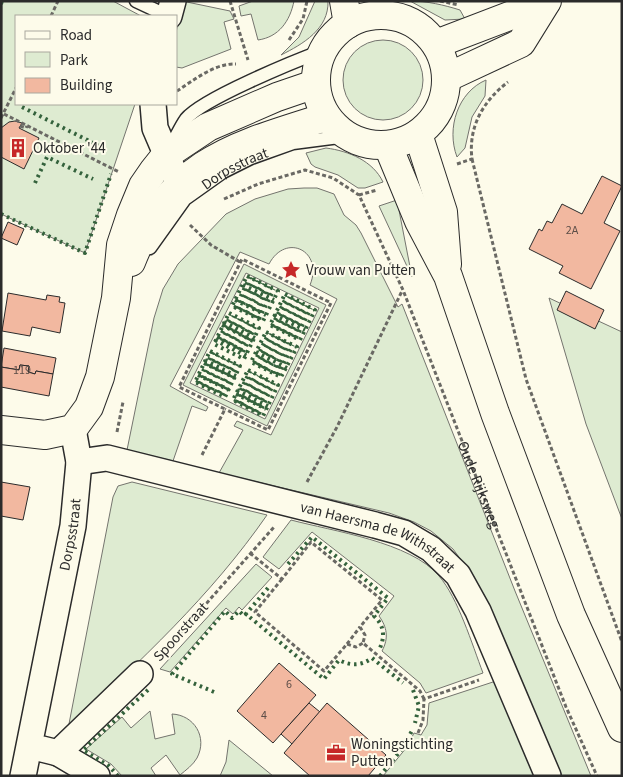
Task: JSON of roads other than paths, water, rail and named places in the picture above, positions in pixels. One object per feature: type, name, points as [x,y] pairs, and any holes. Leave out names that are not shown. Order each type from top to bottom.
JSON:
[{"type":"main road","points":[[436,44],[546,2]]},
{"type":"main road","points":[[446,78],[521,43],[546,2]]},
{"type":"main road","points":[[377,8],[411,22],[425,32],[436,44],[443,60],[446,78],[445,94],[439,110],[430,124],[418,134],[404,142],[388,146],[366,144],[347,136],[326,117],[319,101],[315,84],[316,67],[322,51],[338,31],[346,12],[363,17],[377,8]]},
{"type":"main road","name":"Dorpsstraat","points":[[73,429],[89,407],[100,377],[116,298],[121,244],[143,186],[166,155],[208,127],[277,97],[315,84]]},
{"type":"main road","name":"Dorpsstraat","points":[[116,298],[138,244],[150,221],[179,184],[210,159],[249,142],[326,117]]},
{"type":"main road","points":[[418,134],[443,212],[448,276]]},
{"type":"main road","points":[[388,146],[419,221],[448,276],[495,413],[568,606],[622,728]]},
{"type":"main road","points":[[1,430],[45,435],[73,429]]},
{"type":"street","points":[[169,15],[173,1]]},
{"type":"street","points":[[154,105],[155,128],[179,184]]},
{"type":"street","name":"Dorpsstraat","points":[[23,776],[73,526],[79,462],[73,429]]},
{"type":"street","name":"van Haersma de Withstraat","points":[[79,462],[108,458],[191,478],[404,533],[431,549],[458,575],[478,612],[548,776]]},
{"type":"street","name":"Spoorstraat","points":[[58,753],[140,674]]},
{"type":"street","points":[[30,746],[58,753],[97,776]]},
{"type":"lane","points":[[136,1],[167,15]]},
{"type":"lane","name":"Dorpsstraat","points":[[166,155],[186,119],[200,106],[296,60],[322,51]]},
{"type":"lane","name":"Dorpsstraat","points":[[116,298],[185,199],[215,178],[251,158],[293,143],[347,136]]},
{"type":"place","name":"Oktober '44","points":[[18,148]]},
{"type":"place","name":"Vrouw van Putten","points":[[291,270]]},
{"type":"place","name":"Woningstichting Putten","points":[[336,753]]}]
